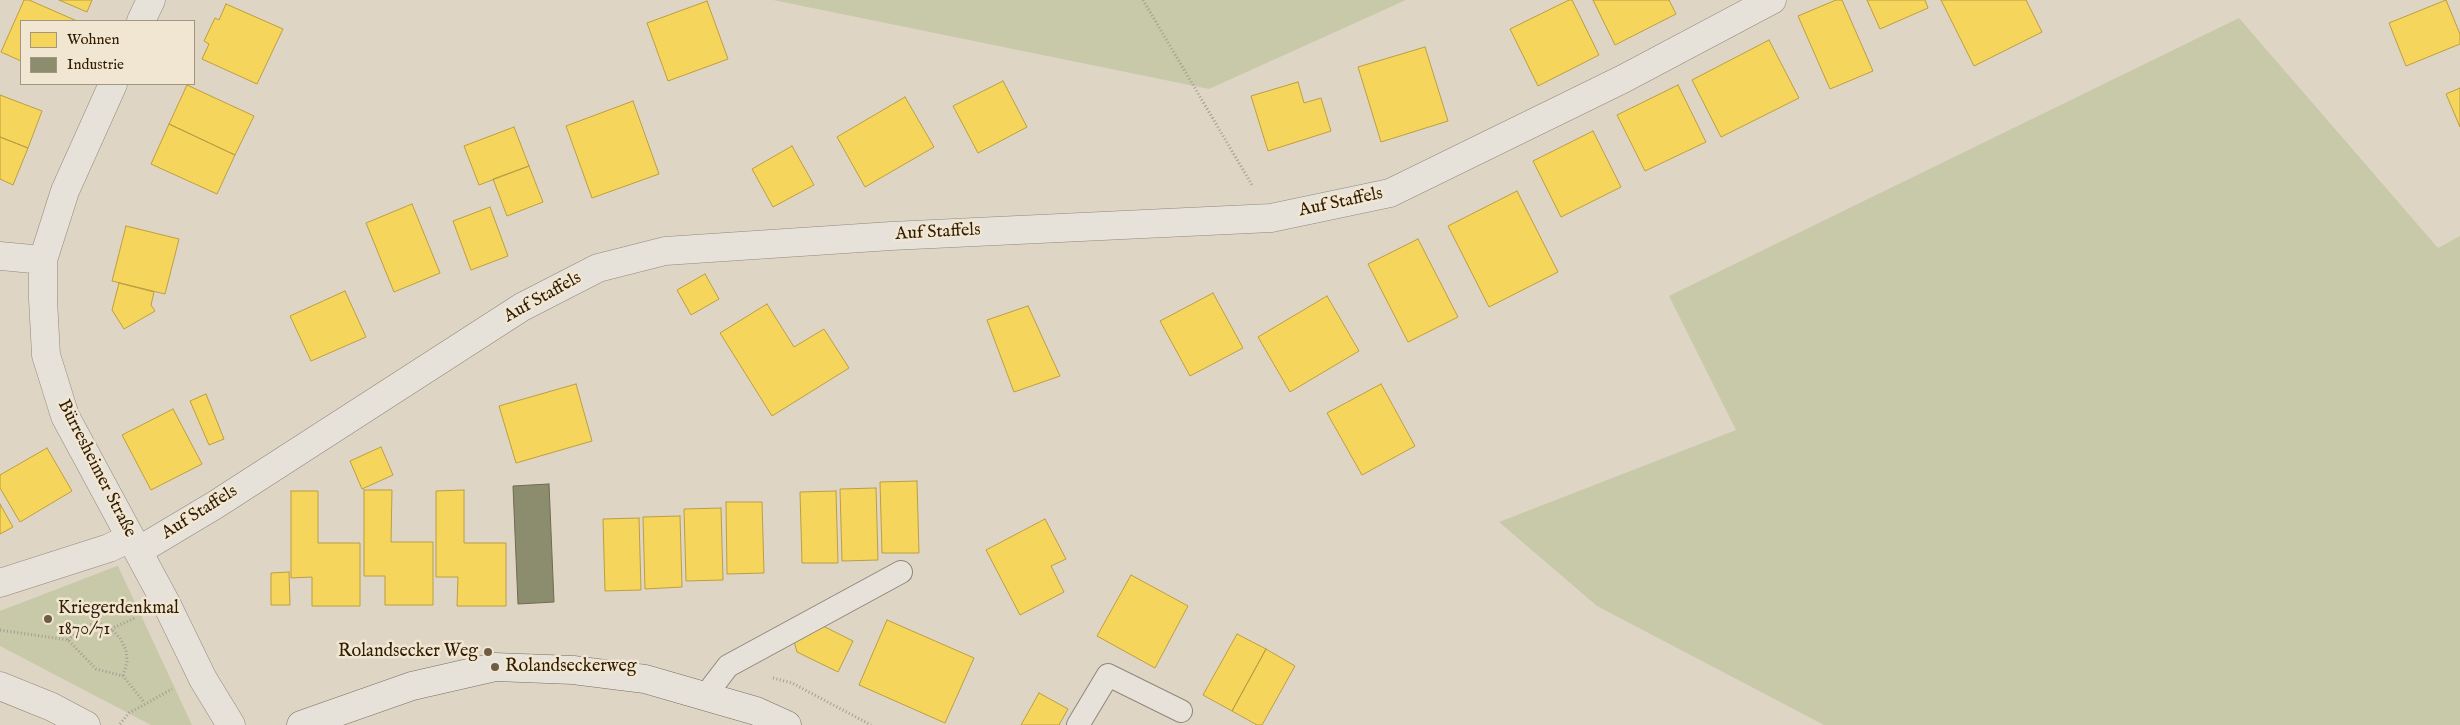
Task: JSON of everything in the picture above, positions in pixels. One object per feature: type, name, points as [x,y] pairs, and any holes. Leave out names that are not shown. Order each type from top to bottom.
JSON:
[{"type":"street","points":[[141,20],[151,0]]},
{"type":"street","name":"Auf Staffels","points":[[0,583],[109,548],[134,544],[215,505],[522,307],[598,268],[665,251],[891,236],[1271,218],[1390,193],[1623,79],[1772,0]]},
{"type":"street","name":"Bürresheimer Straße","points":[[113,85],[65,191],[43,260],[42,299],[46,355],[62,407],[204,679],[231,725]]},
{"type":"street","points":[[0,256],[43,260]]},
{"type":"street","points":[[301,725],[412,686],[495,667],[573,670],[645,679],[756,711],[787,725]]},
{"type":"street","points":[[0,686],[52,707],[86,725]]},
{"type":"lane","points":[[704,696],[728,666],[901,572]]},
{"type":"lane","points":[[1078,725],[1108,675],[1181,711]]},
{"type":"path","points":[[1143,0],[1271,218]]},
{"type":"path","points":[[68,640],[83,626],[99,623],[111,629],[120,638],[126,650],[127,662],[123,676]]},
{"type":"path","points":[[0,630],[68,640],[96,669],[123,676],[144,702]]},
{"type":"path","points":[[728,666],[792,683],[871,725]]},
{"type":"path","points":[[119,725],[129,713],[144,702],[167,691]]},
{"type":"green space","points":[[773,0],[1406,0],[1209,89]]},
{"type":"green space","points":[[2239,18],[2438,248],[2460,236],[2460,725],[1824,725],[1597,606],[1499,522],[1736,430],[1669,296]]},
{"type":"green space","points":[[118,566],[192,725],[151,725],[0,646],[0,611]]},
{"type":"building: Wohnen","points":[[24,0],[29,0],[75,20],[20,20],[20,61],[1,52]]},
{"type":"building: Wohnen","points":[[59,0],[92,0],[87,12]]},
{"type":"building: Wohnen","points":[[1572,0],[1599,55],[1538,86],[1510,29]]},
{"type":"building: Wohnen","points":[[1593,0],[1669,0],[1676,14],[1615,45]]},
{"type":"building: Wohnen","points":[[1836,0],[1842,0],[1873,71],[1830,89],[1798,16]]},
{"type":"building: Wohnen","points":[[1867,0],[1925,0],[1928,8],[1880,29]]},
{"type":"building: Wohnen","points":[[1941,0],[2026,0],[2042,32],[1974,66]]},
{"type":"building: Wohnen","points":[[2446,0],[2460,34],[2460,44],[2406,66],[2389,23]]},
{"type":"building: Wohnen","points":[[707,1],[728,59],[668,81],[647,23]]},
{"type":"building: Wohnen","points":[[226,4],[283,29],[257,84],[202,59],[209,44],[204,41],[215,18],[219,20]]},
{"type":"building: Wohnen","points":[[1769,40],[1799,98],[1721,137],[1692,80]]},
{"type":"building: Wohnen","points":[[1425,47],[1448,121],[1381,142],[1358,67]]},
{"type":"building: Wohnen","points":[[1003,81],[1027,127],[978,153],[953,106]]},
{"type":"building: Wohnen","points":[[1298,82],[1304,103],[1321,98],[1331,131],[1268,151],[1251,96]]},
{"type":"building: Wohnen","points":[[187,85],[254,116],[235,155],[169,124]]},
{"type":"building: Wohnen","points":[[1678,85],[1706,142],[1645,171],[1617,115]]},
{"type":"building: Wohnen","points":[[2460,88],[2460,127],[2446,94]]},
{"type":"building: Wohnen","points":[[0,95],[42,111],[28,148],[0,137]]},
{"type":"building: Wohnen","points":[[905,97],[934,147],[865,187],[837,137]]},
{"type":"building: Wohnen","points":[[633,101],[659,174],[592,198],[566,126]]},
{"type":"building: Wohnen","points":[[169,124],[235,155],[217,194],[151,164]]},
{"type":"building: Wohnen","points":[[514,127],[529,166],[479,185],[464,146]]},
{"type":"building: Wohnen","points":[[1593,131],[1621,187],[1561,217],[1533,161]]},
{"type":"building: Wohnen","points":[[0,137],[28,148],[13,185],[0,179]]},
{"type":"building: Wohnen","points":[[792,146],[814,185],[773,207],[752,169]]},
{"type":"building: Wohnen","points":[[529,166],[543,202],[507,216],[493,179]]},
{"type":"building: Wohnen","points":[[1517,191],[1558,272],[1489,307],[1448,226]]},
{"type":"building: Wohnen","points":[[412,204],[440,273],[394,292],[366,223]]},
{"type":"building: Wohnen","points":[[490,207],[508,256],[471,270],[453,221]]},
{"type":"building: Wohnen","points":[[126,226],[179,239],[165,294],[112,281]]},
{"type":"building: Wohnen","points":[[1418,239],[1458,317],[1408,342],[1368,264]]},
{"type":"building: Wohnen","points":[[705,274],[719,299],[691,315],[677,290]]},
{"type":"building: Wohnen","points":[[119,283],[154,292],[151,305],[155,311],[124,329],[112,310]]},
{"type":"building: Wohnen","points":[[345,291],[366,337],[311,361],[290,316]]},
{"type":"building: Wohnen","points":[[1213,293],[1243,348],[1190,376],[1160,321]]},
{"type":"building: Wohnen","points":[[1327,296],[1359,351],[1290,392],[1258,337]]},
{"type":"building: Wohnen","points":[[767,304],[794,347],[824,329],[849,368],[772,416],[720,333]]},
{"type":"building: Wohnen","points":[[1028,306],[1060,376],[1014,392],[987,320]]},
{"type":"building: Wohnen","points":[[576,384],[592,441],[516,463],[499,406]]},
{"type":"building: Wohnen","points":[[1381,384],[1415,446],[1362,475],[1327,413]]},
{"type":"building: Wohnen","points":[[206,394],[224,439],[209,445],[190,401]]},
{"type":"building: Wohnen","points":[[173,409],[202,464],[151,490],[122,435]]},
{"type":"building: Wohnen","points":[[381,447],[393,475],[362,489],[350,461]]},
{"type":"building: Wohnen","points":[[47,448],[72,491],[20,522],[0,488],[0,475]]},
{"type":"building: Wohnen","points":[[917,481],[919,553],[882,553],[880,482]]},
{"type":"building: Wohnen","points":[[876,488],[878,560],[842,561],[840,489]]},
{"type":"building: Wohnen","points":[[364,490],[392,490],[391,542],[433,542],[433,605],[385,605],[385,576],[364,576]]},
{"type":"building: Wohnen","points":[[464,490],[464,543],[506,543],[506,606],[457,606],[458,577],[436,577],[436,491]]},
{"type":"building: Wohnen","points":[[291,491],[318,491],[318,543],[360,543],[360,606],[312,606],[312,577],[291,578]]},
{"type":"building: Wohnen","points":[[836,491],[838,563],[802,563],[800,492]]},
{"type":"building: Wohnen","points":[[726,502],[762,502],[764,573],[727,574]]},
{"type":"building: Wohnen","points":[[0,504],[13,527],[0,534]]},
{"type":"building: Wohnen","points":[[721,508],[723,580],[686,581],[684,509]]},
{"type":"building: Wohnen","points":[[680,516],[682,587],[645,589],[643,517]]},
{"type":"building: Wohnen","points":[[639,518],[641,590],[605,591],[603,519]]},
{"type":"building: Wohnen","points":[[1045,519],[1066,559],[1051,566],[1064,592],[1020,615],[986,550]]},
{"type":"building: Wohnen","points":[[289,572],[290,605],[271,605],[271,573]]},
{"type":"building: Wohnen","points":[[1131,575],[1188,606],[1155,668],[1097,636]]},
{"type":"building: Wohnen","points":[[887,620],[974,658],[945,723],[859,685]]},
{"type":"building: Wohnen","points":[[821,625],[853,641],[838,672],[797,652],[794,641]]},
{"type":"building: Wohnen","points":[[1237,634],[1266,649],[1232,711],[1203,695]]},
{"type":"building: Wohnen","points":[[1266,649],[1295,666],[1262,725],[1257,725],[1232,711]]},
{"type":"building: Wohnen","points":[[1039,693],[1068,709],[1059,725],[1021,725]]},
{"type":"building: Industrie","points":[[549,484],[554,602],[518,604],[513,486]]},
{"type":"place","name":"Kriegerdenkmal 1870/71","points":[[48,619]]},
{"type":"place","name":"Rolandsecker Weg","points":[[488,652]]},
{"type":"place","name":"Rolandseckerweg","points":[[495,667]]}]
